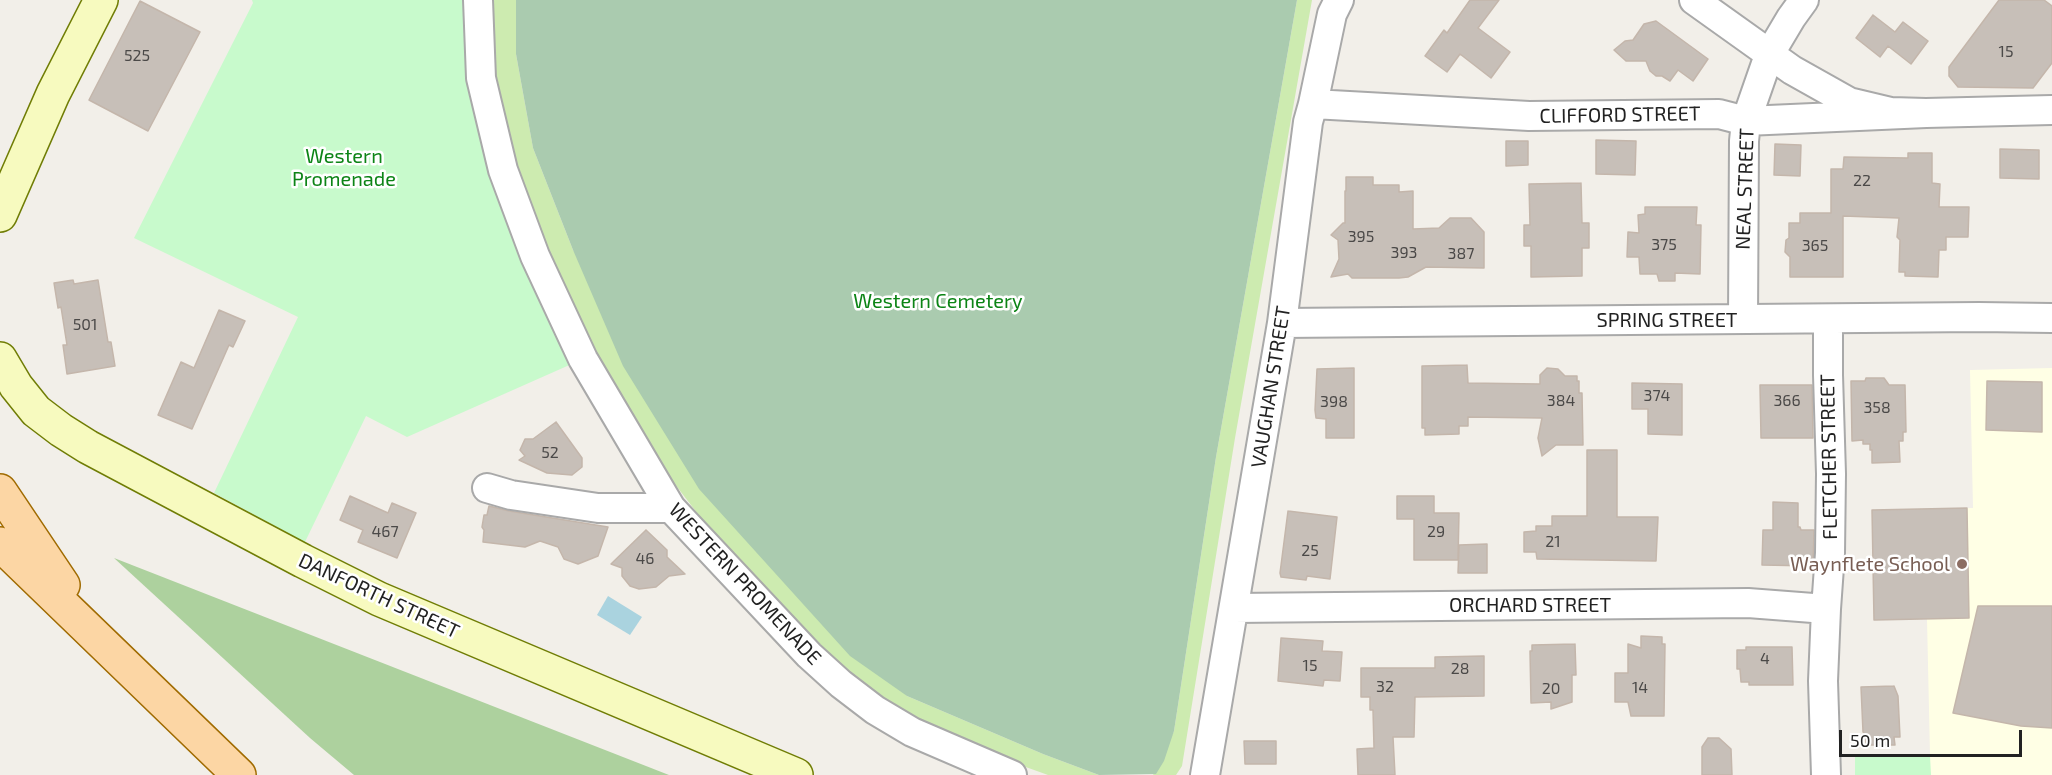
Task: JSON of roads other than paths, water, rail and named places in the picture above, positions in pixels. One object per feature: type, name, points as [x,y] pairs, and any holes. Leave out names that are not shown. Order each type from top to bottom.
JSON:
[{"type":"main road","points":[[0,491],[102,644]]},
{"type":"main road","points":[[0,544],[239,775]]},
{"type":"street","points":[[0,215],[53,94],[101,0]]},
{"type":"street","name":"WESTERN PROMENADE","points":[[478,0],[481,78],[503,170],[531,245],[583,359],[670,508],[809,655],[841,684],[875,710],[912,732],[1012,775]]},
{"type":"street","name":"VAUGHAN STREET","points":[[1205,775],[1282,323],[1308,122],[1332,14],[1339,0]]},
{"type":"street","name":"CLIFFORD STREET","points":[[1694,0],[1769,55],[1849,102],[1891,112],[1926,113]]},
{"type":"street","name":"NEAL STREET","points":[[1743,320],[1746,121],[1769,55],[1804,0]]},
{"type":"street","name":"CLIFFORD STREET","points":[[1313,104],[1529,116],[1719,114],[1746,121],[2052,110]]},
{"type":"street","name":"SPRING STREET","points":[[1282,323],[2052,318]]},
{"type":"street","name":"FLETCHER STREET","points":[[1826,775],[1824,681],[1830,542],[1828,320]]},
{"type":"street","name":"DANFORTH STREET","points":[[0,359],[16,386],[36,411],[61,430],[88,447],[303,561],[401,608],[796,775]]},
{"type":"street","points":[[488,488],[511,495],[598,508],[670,508]]},
{"type":"street","name":"ORCHARD STREET","points":[[1234,608],[1748,603],[1826,609]]},
{"type":"water","points":[[608,596],[642,617],[630,635],[597,615]]},
{"type":"place","name":"Waynflete School","points":[[1962,564]]},
{"type":"park label","name":"Western Promenade","points":[[344,168]]},
{"type":"park label","name":"Western Cemetery","points":[[938,301]]}]
